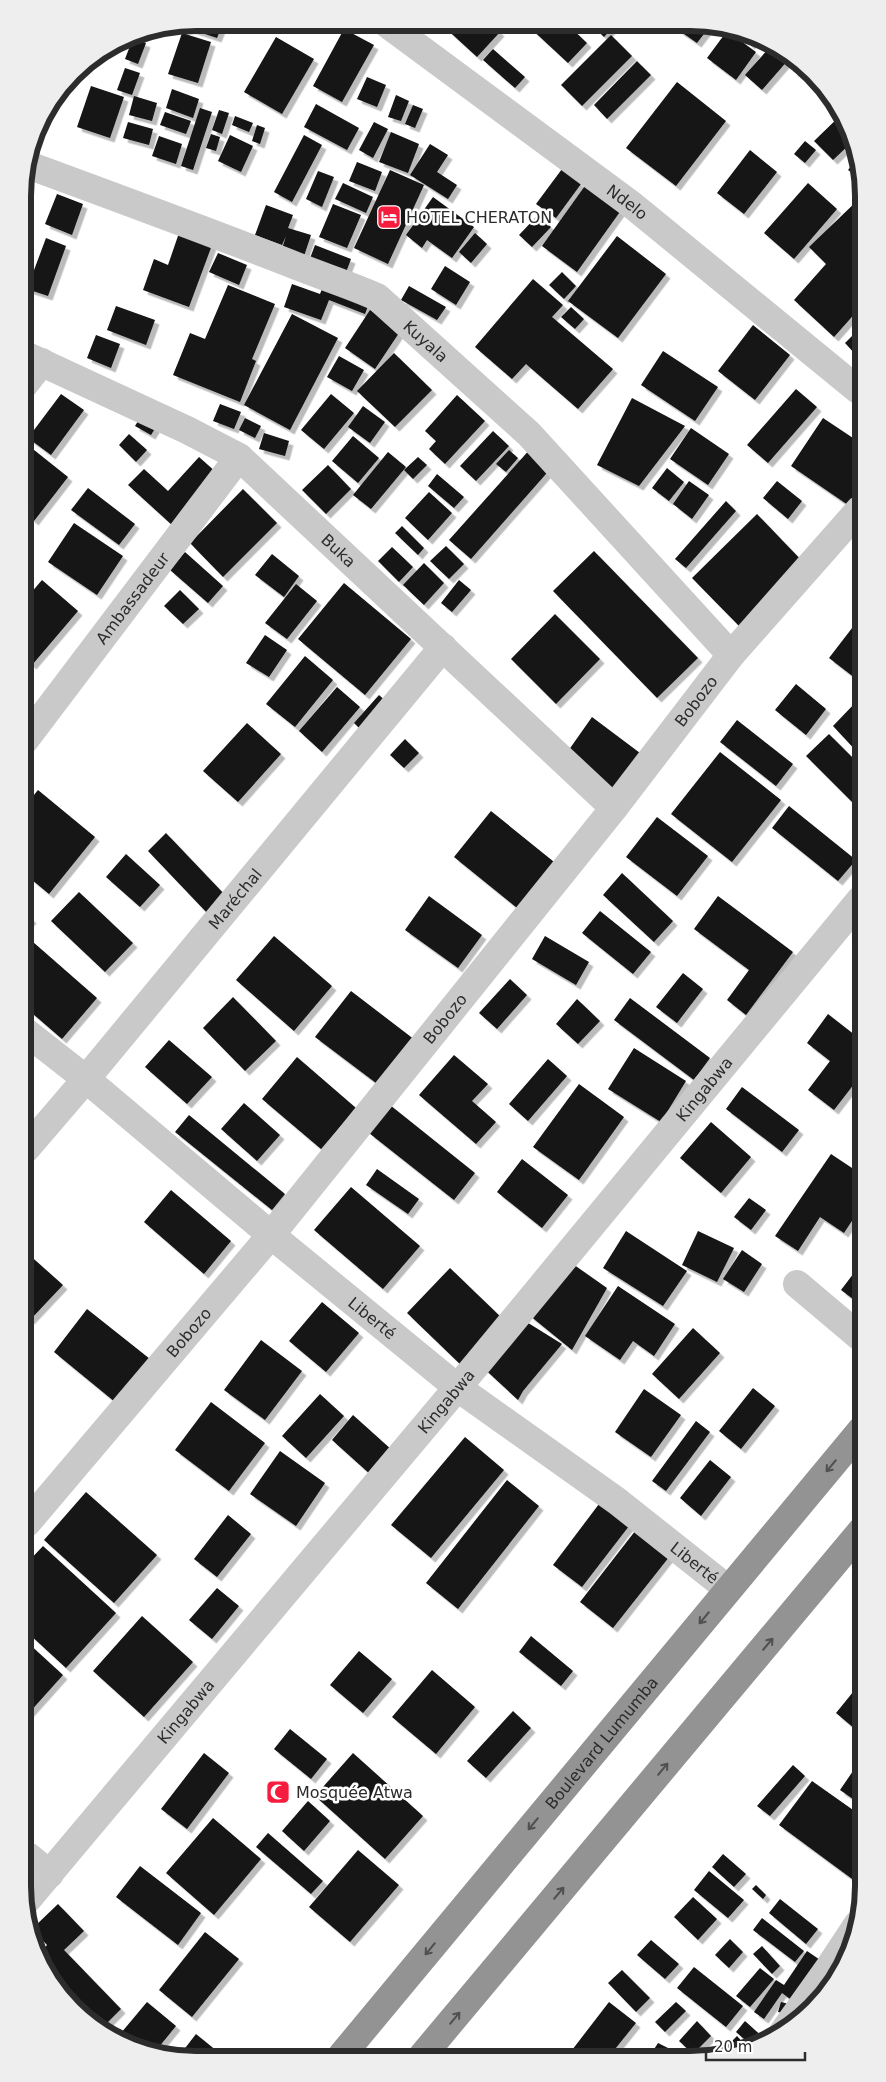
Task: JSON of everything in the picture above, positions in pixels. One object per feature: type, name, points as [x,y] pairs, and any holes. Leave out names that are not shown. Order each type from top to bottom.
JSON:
[{"type":"highway","name":"Boulevard Lumumba","points":[[345,2051],[854,1438]]},
{"type":"highway","points":[[426,2051],[854,1539]]},
{"type":"street","name":"Ndelo","points":[[397,32],[632,205],[855,387]]},
{"type":"street","name":"Kuyala","points":[[34,167],[217,235],[315,274],[351,285],[377,298],[529,434],[731,655]]},
{"type":"street","name":"Buka","points":[[33,358],[187,430],[239,457],[614,808]]},
{"type":"street","name":"Ambassadeur","points":[[32,731],[239,457]]},
{"type":"street","name":"Bobozo","points":[[31,1518],[270,1235],[614,808],[731,655],[855,515]]},
{"type":"street","name":"Maréchal","points":[[31,1143],[443,647]]},
{"type":"street","name":"Kingabwa","points":[[32,1895],[458,1388],[855,907]]},
{"type":"street","name":"Liberté","points":[[31,1036],[86,1079],[270,1235],[458,1388],[617,1501],[728,1589]]},
{"type":"street","points":[[797,1284],[854,1332]]},
{"type":"street","points":[[31,1858],[50,1874]]},
{"type":"street","points":[[798,2011],[843,1946]]},
{"type":"building","points":[[449,31],[500,32],[477,57]]},
{"type":"building","points":[[534,31],[575,31],[587,43],[568,63]]},
{"type":"building","points":[[598,31],[609,31],[604,37]]},
{"type":"building","points":[[680,31],[705,32],[697,43]]},
{"type":"building","points":[[199,32],[219,32],[217,38]]},
{"type":"building","points":[[343,32],[349,32],[374,45],[342,102],[313,86]]},
{"type":"building","points":[[182,33],[211,42],[198,83],[168,74]]},
{"type":"building","points":[[611,35],[632,56],[582,106],[561,85]]},
{"type":"building","points":[[724,35],[737,38],[756,52],[736,80],[707,58]]},
{"type":"building","points":[[276,37],[314,59],[282,114],[244,92]]},
{"type":"building","points":[[141,41],[146,43],[138,64],[125,59],[130,45]]},
{"type":"building","points":[[493,49],[525,77],[515,88],[483,60]]},
{"type":"building","points":[[767,50],[786,62],[762,90],[745,75]]},
{"type":"building","points":[[637,61],[651,75],[607,119],[594,105]]},
{"type":"building","points":[[125,68],[140,73],[132,95],[117,90]]},
{"type":"building","points":[[795,69],[806,79],[806,80],[793,71]]},
{"type":"building","points":[[367,77],[386,85],[377,107],[357,99]]},
{"type":"building","points":[[677,82],[726,121],[676,186],[626,148]]},
{"type":"building","points":[[91,86],[124,97],[110,138],[77,127]]},
{"type":"building","points":[[172,89],[199,99],[193,118],[166,108]]},
{"type":"building","points":[[396,95],[409,101],[401,121],[388,117]]},
{"type":"building","points":[[134,96],[157,103],[152,121],[129,115]]},
{"type":"building","points":[[316,104],[359,128],[347,150],[304,127]]},
{"type":"building","points":[[413,105],[423,109],[415,128],[405,124]]},
{"type":"building","points":[[200,108],[212,112],[193,170],[181,166]]},
{"type":"building","points":[[219,110],[229,113],[222,134],[212,130]]},
{"type":"building","points":[[165,112],[191,121],[186,134],[160,125]]},
{"type":"building","points":[[235,116],[253,123],[249,132],[232,125]]},
{"type":"building","points":[[836,120],[847,147],[833,160],[814,141]]},
{"type":"building","points":[[128,122],[153,129],[149,145],[123,138]]},
{"type":"building","points":[[374,122],[388,129],[373,158],[359,150]]},
{"type":"building","points":[[257,125],[265,128],[260,144],[252,141]]},
{"type":"building","points":[[391,132],[419,144],[408,173],[379,162]]},
{"type":"building","points":[[211,134],[220,137],[216,151],[206,148]]},
{"type":"building","points":[[230,135],[253,146],[241,172],[218,161]]},
{"type":"building","points":[[304,135],[322,145],[292,202],[274,192]]},
{"type":"building","points":[[159,136],[182,144],[176,164],[152,156]]},
{"type":"building","points":[[805,141],[816,150],[805,163],[794,154]]},
{"type":"building","points":[[430,144],[448,155],[437,172],[457,185],[448,199],[410,175]]},
{"type":"building","points":[[750,150],[777,172],[744,214],[717,193]]},
{"type":"building","points":[[357,162],[382,172],[375,191],[349,181]]},
{"type":"building","points":[[851,166],[853,173],[848,170]]},
{"type":"building","points":[[562,169],[581,184],[556,218],[536,204]]},
{"type":"building","name":"HOTEL CHERATON","points":[[390,170],[424,185],[388,264],[354,248]]},
{"type":"building","points":[[318,171],[334,177],[322,207],[306,199]]},
{"type":"building","points":[[343,183],[373,197],[366,213],[335,199]]},
{"type":"building","points":[[587,183],[622,209],[577,272],[542,246]]},
{"type":"building","points":[[808,183],[837,209],[794,259],[764,233]]},
{"type":"building","points":[[57,194],[83,204],[72,235],[45,224]]},
{"type":"building","points":[[433,197],[474,227],[452,258],[427,240],[422,248],[406,235]]},
{"type":"building","points":[[855,203],[855,313],[834,337],[794,300],[826,264],[809,247]]},
{"type":"building","points":[[333,204],[361,215],[347,248],[319,237]]},
{"type":"building","points":[[266,205],[293,215],[288,228],[311,235],[303,259],[281,252],[286,236],[282,245],[255,235]]},
{"type":"building","points":[[538,215],[551,227],[532,247],[519,235]]},
{"type":"building","points":[[179,233],[212,245],[189,307],[143,290],[154,259],[168,265]]},
{"type":"building","points":[[475,233],[487,244],[471,263],[459,252]]},
{"type":"building","points":[[617,236],[666,274],[618,338],[568,301]]},
{"type":"building","points":[[46,238],[66,246],[48,296],[32,291],[32,276]]},
{"type":"building","points":[[315,245],[351,259],[345,275],[309,261]]},
{"type":"building","points":[[218,253],[247,265],[239,285],[209,272]]},
{"type":"building","points":[[445,266],[470,282],[456,305],[431,289]]},
{"type":"building","points":[[562,272],[576,286],[564,299],[549,285]]},
{"type":"building","points":[[533,279],[563,305],[552,317],[613,369],[578,409],[526,364],[512,379],[475,347]]},
{"type":"building","points":[[325,281],[371,298],[365,314],[329,300],[321,320],[284,307],[292,284],[320,294]]},
{"type":"building","points":[[228,285],[275,304],[252,359],[256,361],[240,402],[173,375],[190,333],[205,339]]},
{"type":"building","points":[[409,286],[446,307],[437,320],[401,300]]},
{"type":"building","points":[[116,306],[155,320],[146,345],[107,330]]},
{"type":"building","points":[[571,307],[584,319],[575,329],[561,317]]},
{"type":"building","points":[[370,310],[401,330],[375,369],[345,348]]},
{"type":"building","points":[[292,314],[338,338],[290,430],[244,405]]},
{"type":"building","points":[[753,325],[790,355],[755,400],[718,371]]},
{"type":"building","points":[[855,333],[855,354],[845,343]]},
{"type":"building","points":[[96,335],[120,344],[111,368],[87,358]]},
{"type":"building","points":[[663,351],[718,387],[695,421],[641,385]]},
{"type":"building","points":[[394,353],[432,390],[395,427],[357,391]]},
{"type":"building","points":[[339,356],[364,370],[352,391],[327,377]]},
{"type":"building","points":[[796,389],[817,407],[768,463],[747,445]]},
{"type":"building","points":[[61,394],[84,410],[51,455],[32,441],[32,433]]},
{"type":"building","points":[[331,394],[354,413],[324,449],[301,430]]},
{"type":"building","points":[[457,395],[485,421],[445,464],[429,449],[436,441],[425,431]]},
{"type":"building","points":[[632,398],[685,426],[639,486],[597,465]]},
{"type":"building","points":[[220,404],[241,412],[234,429],[213,421]]},
{"type":"building","points":[[363,406],[385,422],[370,443],[348,427]]},
{"type":"building","points":[[143,413],[159,422],[151,435],[135,426]]},
{"type":"building","points":[[245,418],[261,426],[255,438],[239,430]]},
{"type":"building","points":[[823,418],[855,439],[855,495],[848,505],[791,466]]},
{"type":"building","points":[[691,428],[729,454],[708,485],[670,459]]},
{"type":"building","points":[[493,431],[509,446],[476,481],[460,466]]},
{"type":"building","points":[[264,433],[289,441],[285,456],[259,449]]},
{"type":"building","points":[[129,434],[147,450],[136,462],[119,445]]},
{"type":"building","points":[[353,436],[379,458],[358,483],[332,461]]},
{"type":"building","points":[[532,447],[553,466],[471,559],[449,540]]},
{"type":"building","points":[[32,448],[68,477],[34,521],[32,519]]},
{"type":"building","points":[[509,450],[518,458],[506,472],[496,464]]},
{"type":"building","points":[[388,452],[406,467],[371,509],[353,495]]},
{"type":"building","points":[[199,457],[217,473],[172,525],[128,485],[144,469],[168,491]]},
{"type":"building","points":[[418,457],[427,465],[413,479],[404,470]]},
{"type":"building","points":[[328,465],[351,489],[326,514],[302,490]]},
{"type":"building","points":[[667,468],[684,482],[669,501],[652,488]]},
{"type":"building","points":[[437,474],[464,497],[454,508],[428,486]]},
{"type":"building","points":[[689,481],[709,495],[692,519],[673,504]]},
{"type":"building","points":[[777,481],[802,501],[788,519],[763,498]]},
{"type":"building","points":[[88,488],[135,524],[119,545],[71,510]]},
{"type":"building","points":[[243,489],[277,523],[223,577],[190,543]]},
{"type":"building","points":[[429,492],[452,513],[428,540],[405,518]]},
{"type":"building","points":[[726,501],[736,511],[686,568],[675,559]]},
{"type":"building","points":[[757,514],[805,564],[740,627],[692,578]]},
{"type":"building","points":[[74,523],[123,556],[97,595],[48,562]]},
{"type":"building","points":[[402,526],[424,548],[418,555],[395,533]]},
{"type":"building","points":[[446,546],[464,564],[449,579],[430,561]]},
{"type":"building","points":[[392,547],[413,567],[399,582],[378,561]]},
{"type":"building","points":[[594,551],[698,658],[657,698],[553,591]]},
{"type":"building","points":[[185,552],[223,586],[208,603],[170,570]]},
{"type":"building","points":[[272,554],[299,576],[284,597],[255,575]]},
{"type":"building","points":[[424,563],[444,583],[424,605],[403,585]]},
{"type":"building","points":[[42,580],[78,611],[32,665],[32,665],[32,592]]},
{"type":"building","points":[[459,580],[471,590],[452,612],[441,603]]},
{"type":"building","points":[[344,583],[411,639],[365,695],[298,639]]},
{"type":"building","points":[[296,584],[317,601],[287,639],[265,623]]},
{"type":"building","points":[[180,590],[199,609],[183,624],[164,606]]},
{"type":"building","points":[[555,614],[600,659],[556,704],[511,659]]},
{"type":"building","points":[[855,625],[855,678],[829,658]]},
{"type":"building","points":[[265,635],[287,650],[269,677],[246,663]]},
{"type":"building","points":[[305,656],[333,680],[295,727],[266,704]]},
{"type":"building","points":[[796,684],[826,709],[806,735],[775,710]]},
{"type":"building","points":[[337,687],[360,707],[322,752],[299,731]]},
{"type":"building","points":[[379,695],[388,703],[362,731],[354,723]]},
{"type":"building","points":[[855,703],[855,749],[833,726]]},
{"type":"building","points":[[592,717],[648,759],[622,795],[566,754]]},
{"type":"building","points":[[737,720],[793,764],[776,786],[720,742]]},
{"type":"building","points":[[247,723],[281,754],[238,802],[203,771]]},
{"type":"building","points":[[829,734],[855,760],[855,805],[806,756]]},
{"type":"building","points":[[405,739],[419,753],[404,768],[390,755]]},
{"type":"building","points":[[720,752],[781,800],[732,862],[671,814]]},
{"type":"building","points":[[38,790],[95,837],[49,894],[32,879],[32,798]]},
{"type":"building","points":[[789,806],[855,859],[855,862],[838,881],[772,828]]},
{"type":"building","points":[[491,811],[559,866],[522,912],[454,857]]},
{"type":"building","points":[[657,817],[708,856],[677,896],[626,857]]},
{"type":"building","points":[[166,833],[226,896],[208,914],[148,851]]},
{"type":"building","points":[[126,854],[160,885],[140,907],[106,877]]},
{"type":"building","points":[[622,873],[673,921],[654,942],[603,895]]},
{"type":"building","points":[[79,892],[133,943],[105,972],[51,921]]},
{"type":"building","points":[[429,896],[482,935],[458,968],[405,930]]},
{"type":"building","points":[[718,896],[793,952],[746,1015],[727,1000],[749,970],[694,929]]},
{"type":"building","points":[[600,911],[651,952],[633,974],[582,933]]},
{"type":"building","points":[[274,936],[332,986],[294,1031],[236,980]]},
{"type":"building","points":[[545,936],[589,962],[576,985],[532,959]]},
{"type":"building","points":[[33,942],[97,998],[62,1039],[32,1013]]},
{"type":"building","points":[[683,973],[703,989],[677,1023],[656,1007]]},
{"type":"building","points":[[510,979],[527,995],[497,1029],[479,1013]]},
{"type":"building","points":[[351,991],[415,1040],[380,1086],[315,1037]]},
{"type":"building","points":[[233,997],[276,1041],[245,1071],[203,1028]]},
{"type":"building","points":[[630,998],[710,1058],[694,1080],[614,1020]]},
{"type":"building","points":[[577,999],[600,1021],[578,1044],[556,1024]]},
{"type":"building","points":[[828,1014],[855,1035],[854,1083],[834,1110],[808,1090],[830,1061],[807,1043]]},
{"type":"building","points":[[169,1040],[212,1077],[187,1104],[145,1067]]},
{"type":"building","points":[[634,1048],[686,1081],[661,1122],[608,1089]]},
{"type":"building","points":[[454,1055],[488,1084],[472,1101],[496,1122],[476,1144],[419,1095]]},
{"type":"building","points":[[297,1057],[356,1108],[321,1149],[262,1099]]},
{"type":"building","points":[[548,1059],[567,1076],[528,1121],[509,1104]]},
{"type":"building","points":[[579,1084],[624,1117],[579,1180],[533,1147]]},
{"type":"building","points":[[742,1087],[799,1130],[782,1152],[726,1109]]},
{"type":"building","points":[[244,1103],[280,1135],[257,1161],[221,1129]]},
{"type":"building","points":[[390,1105],[475,1173],[454,1200],[369,1133]]},
{"type":"building","points":[[189,1115],[285,1194],[272,1210],[175,1132]]},
{"type":"building","points":[[711,1122],[751,1157],[721,1193],[680,1158]]},
{"type":"building","points":[[831,1154],[854,1170],[854,1217],[844,1233],[820,1217],[798,1251],[775,1236]]},
{"type":"building","points":[[522,1159],[568,1195],[542,1228],[497,1192]]},
{"type":"building","points":[[377,1169],[419,1199],[408,1214],[366,1185]]},
{"type":"building","points":[[351,1187],[420,1246],[383,1289],[314,1230]]},
{"type":"building","points":[[171,1190],[231,1241],[204,1274],[144,1222]]},
{"type":"building","points":[[749,1198],[766,1210],[751,1230],[734,1217]]},
{"type":"building","points":[[626,1231],[687,1271],[663,1306],[603,1268]]},
{"type":"building","points":[[698,1231],[734,1248],[717,1282],[682,1265]]},
{"type":"building","points":[[742,1250],[762,1264],[744,1292],[723,1279]]},
{"type":"building","points":[[31,1257],[63,1285],[31,1319]]},
{"type":"building","points":[[570,1262],[607,1288],[572,1350],[529,1315]]},
{"type":"building","points":[[450,1268],[505,1321],[462,1366],[407,1313]]},
{"type":"building","points":[[854,1272],[854,1300],[841,1290]]},
{"type":"building","points":[[618,1286],[675,1324],[654,1356],[633,1341],[620,1360],[585,1336]]},
{"type":"building","points":[[322,1302],[359,1333],[326,1372],[289,1341]]},
{"type":"building","points":[[87,1309],[150,1359],[115,1402],[54,1352]]},
{"type":"building","points":[[525,1321],[562,1344],[523,1391],[518,1400],[478,1363]]},
{"type":"building","points":[[693,1328],[720,1353],[679,1399],[652,1374]]},
{"type":"building","points":[[261,1340],[302,1371],[265,1420],[224,1390]]},
{"type":"building","points":[[753,1388],[775,1406],[741,1449],[719,1431]]},
{"type":"building","points":[[644,1389],[681,1415],[651,1457],[615,1432]]},
{"type":"building","points":[[320,1394],[344,1416],[306,1458],[282,1436]]},
{"type":"building","points":[[211,1402],[265,1443],[229,1491],[175,1450]]},
{"type":"building","points":[[353,1415],[393,1451],[371,1475],[332,1440]]},
{"type":"building","points":[[696,1421],[710,1432],[666,1491],[652,1481]]},
{"type":"building","points":[[465,1437],[504,1470],[431,1558],[391,1525]]},
{"type":"building","points":[[280,1451],[325,1483],[296,1526],[250,1494]]},
{"type":"building","points":[[710,1460],[731,1477],[701,1516],[680,1498]]},
{"type":"building","points":[[507,1480],[539,1506],[458,1609],[426,1583]]},
{"type":"building","points":[[86,1492],[157,1555],[114,1603],[44,1540]]},
{"type":"building","points":[[599,1504],[629,1526],[582,1587],[553,1565]]},
{"type":"building","points":[[228,1515],[251,1534],[217,1577],[194,1559]]},
{"type":"building","points":[[639,1526],[673,1552],[613,1628],[580,1602]]},
{"type":"building","points":[[43,1546],[116,1613],[66,1668],[31,1636],[31,1559]]},
{"type":"building","points":[[217,1588],[239,1606],[212,1639],[189,1620]]},
{"type":"building","points":[[142,1616],[193,1662],[144,1717],[93,1671]]},
{"type":"building","points":[[531,1636],[573,1671],[561,1686],[519,1652]]},
{"type":"building","points":[[31,1646],[63,1675],[31,1711]]},
{"type":"building","points":[[359,1651],[392,1679],[363,1713],[330,1685]]},
{"type":"building","points":[[432,1670],[475,1707],[436,1754],[392,1717]]},
{"type":"building","points":[[854,1691],[854,1728],[836,1713]]},
{"type":"building","points":[[513,1711],[531,1728],[486,1778],[467,1761]]},
{"type":"building","points":[[290,1729],[327,1759],[311,1779],[274,1749]]},
{"type":"building","points":[[204,1753],[229,1773],[187,1829],[161,1809]]},
{"type":"building","points":[[353,1753],[423,1816],[385,1859],[315,1796]]},
{"type":"building","points":[[793,1765],[805,1776],[770,1816],[757,1806]]},
{"type":"building","points":[[853,1771],[854,1772],[854,1800],[840,1790]]},
{"type":"building","points":[[812,1781],[854,1811],[854,1880],[779,1825]]},
{"type":"building","points":[[308,1801],[330,1821],[304,1851],[282,1831]]},
{"type":"building","points":[[213,1818],[261,1859],[214,1915],[166,1873]]},
{"type":"building","points":[[268,1833],[323,1881],[311,1894],[256,1847]]},
{"type":"building","points":[[358,1850],[399,1885],[350,1942],[309,1907]]},
{"type":"building","points":[[723,1854],[746,1874],[734,1887],[712,1867]]},
{"type":"building","points":[[140,1866],[201,1913],[178,1945],[116,1897]]},
{"type":"building","points":[[709,1871],[744,1900],[728,1918],[694,1890]]},
{"type":"building","points":[[756,1885],[766,1895],[763,1899],[752,1889]]},
{"type":"building","points":[[693,1897],[717,1919],[698,1940],[674,1917]]},
{"type":"building","points":[[780,1899],[818,1929],[806,1944],[769,1913]]},
{"type":"building","points":[[58,1904],[84,1931],[64,1950],[121,2009],[106,2024],[79,2003],[65,1986],[53,1968],[44,1949],[47,1945],[40,1938],[36,1925]]},
{"type":"building","points":[[762,1918],[804,1951],[795,1962],[753,1930]]},
{"type":"building","points":[[205,1932],[239,1959],[192,2017],[159,1990]]},
{"type":"building","points":[[730,1939],[743,1952],[729,1968],[715,1955]]},
{"type":"building","points":[[651,1940],[679,1964],[665,1979],[637,1955]]},
{"type":"building","points":[[762,1946],[780,1966],[772,1974],[753,1954]]},
{"type":"building","points":[[807,1951],[826,1964],[797,2004],[782,1993],[764,2019],[754,2012],[776,1980],[784,1985]]},
{"type":"building","points":[[694,1967],[743,2006],[726,2027],[677,1988]]},
{"type":"building","points":[[760,1968],[774,1979],[750,2007],[736,1996]]},
{"type":"building","points":[[622,1970],[650,1998],[636,2012],[608,1983]]},
{"type":"building","points":[[147,2002],[176,2026],[159,2047],[121,2033]]},
{"type":"building","points":[[609,2002],[636,2023],[613,2051],[571,2051]]},
{"type":"building","points":[[676,2002],[686,2011],[665,2032],[655,2022]]},
{"type":"building","points":[[781,2002],[793,2005],[791,2015],[778,2012]]},
{"type":"building","points":[[697,2021],[711,2036],[697,2050],[690,2051],[679,2041]]},
{"type":"building","points":[[745,2021],[760,2035],[746,2041],[736,2032]]},
{"type":"building","points":[[196,2034],[217,2051],[196,2051],[184,2050]]},
{"type":"building","points":[[737,2036],[742,2042],[733,2045],[727,2046]]},
{"type":"building","points":[[658,2043],[673,2051],[653,2051]]},
{"type":"place","name":"HOTEL CHERATON","points":[[389,217]]},
{"type":"place","name":"Mosquée Atwa","points":[[278,1792]]}]
